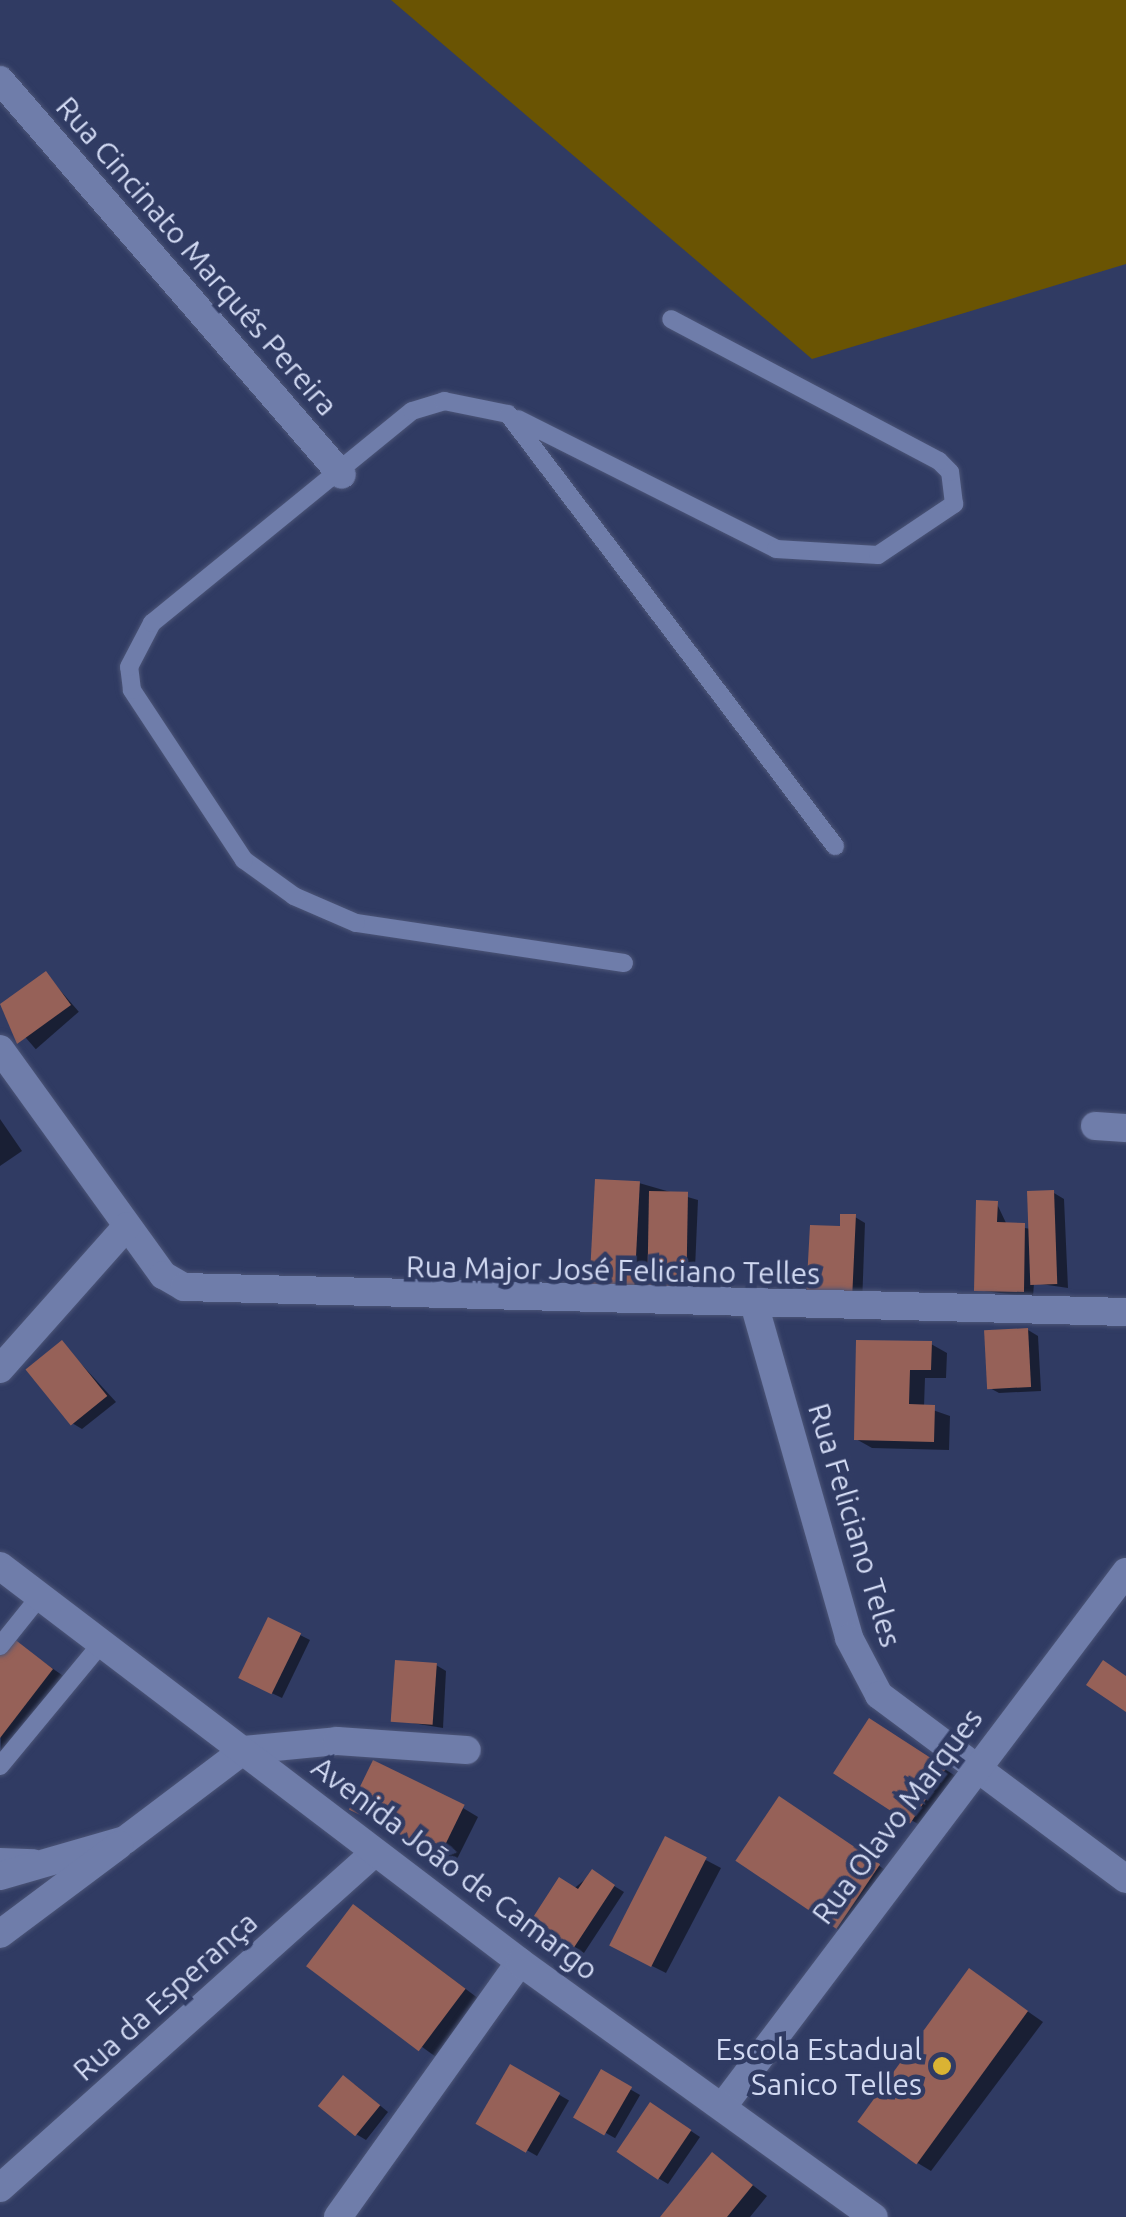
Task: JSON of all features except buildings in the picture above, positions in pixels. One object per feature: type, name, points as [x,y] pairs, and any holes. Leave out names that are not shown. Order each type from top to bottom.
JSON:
[{"type":"street","name":"Rua Cincinato Marquês Pereira","points":[[0,80],[342,475]]},
{"type":"street","name":"Rua Major José Feliciano Telles","points":[[0,1049],[162,1275],[204,1292],[756,1307],[1126,1312]]},
{"type":"street","points":[[1096,1126],[1126,1128]]},
{"type":"street","points":[[0,1368],[128,1226]]},
{"type":"street","name":"Rua Feliciano Teles","points":[[756,1307],[849,1638],[879,1695],[1126,1879]]},
{"type":"street","name":"Avenida João de Camargo","points":[[0,1566],[520,1962],[726,2102],[874,2217]]},
{"type":"street","name":"Rua Olavo Marques","points":[[726,2102],[973,1767],[1126,1572]]},
{"type":"street","points":[[0,1934],[244,1750],[337,1741],[467,1750]]},
{"type":"street","points":[[0,1876],[41,1858],[125,1840]]},
{"type":"street","name":"Rua da Esperança","points":[[0,2188],[374,1853]]},
{"type":"street","points":[[338,2217],[520,1962]]},
{"type":"lane","points":[[624,963],[356,922],[294,896],[244,860],[141,714],[129,667],[152,623],[342,475],[412,411],[444,401],[508,414],[776,549],[878,555],[954,504],[955,486],[939,461],[672,319]]},
{"type":"lane","points":[[508,414],[834,846]]},
{"type":"lane","points":[[0,1646],[40,1596]]},
{"type":"lane","points":[[0,1766],[102,1644]]},
{"type":"lane","points":[[0,1857],[41,1858]]},
{"type":"shaded area","points":[[391,0],[1126,0],[1126,264],[812,359]]},
{"type":"place","name":"Escola Estadual Sanico Telles","points":[[942,2066]]}]
